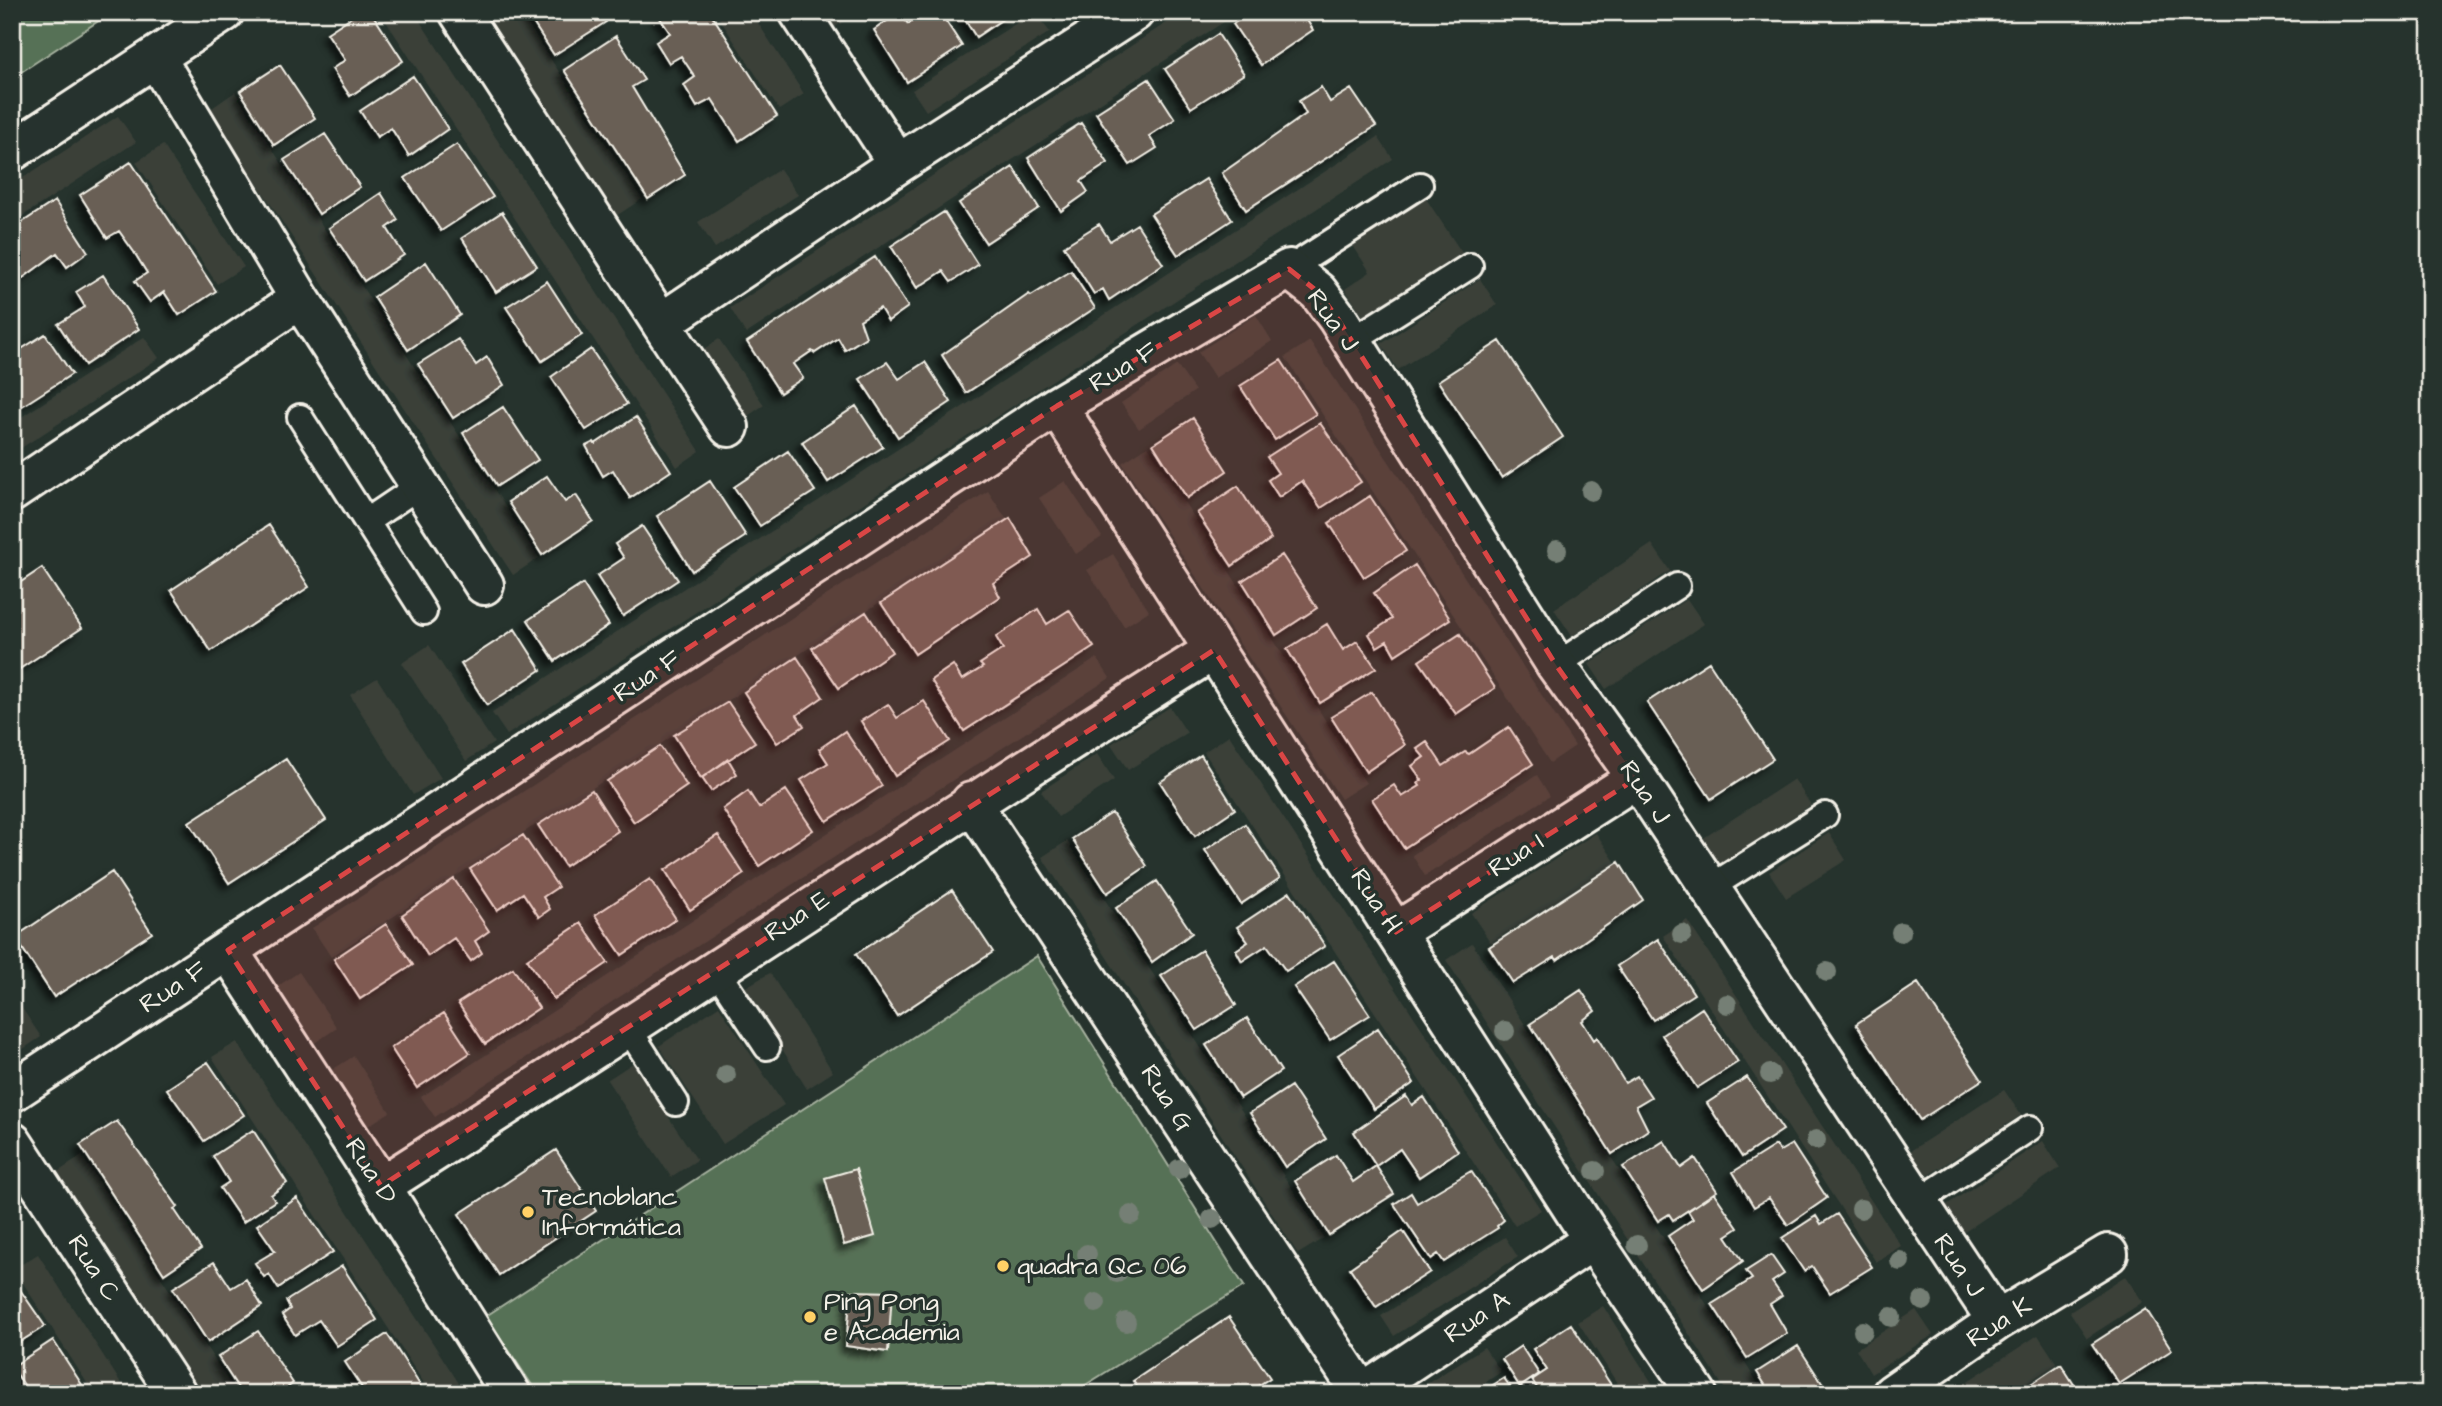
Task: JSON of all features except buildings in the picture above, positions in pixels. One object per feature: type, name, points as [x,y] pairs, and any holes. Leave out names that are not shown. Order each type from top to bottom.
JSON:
[{"type":"street","points":[[12,151],[224,12]]},
{"type":"street","points":[[459,12],[729,427]]},
{"type":"street","points":[[799,12],[898,163]]},
{"type":"street","points":[[661,323],[898,163],[1134,12]]},
{"type":"street","points":[[156,58],[300,299],[484,585]]},
{"type":"street","name":"Rua J","points":[[1289,269],[1318,292],[1556,665],[1637,778],[1916,1203],[1997,1321]]},
{"type":"street","name":"Rua F","points":[[12,1092],[1057,406],[1289,269]]},
{"type":"street","points":[[12,492],[300,299]]},
{"type":"street","name":"Rua H","points":[[1057,406],[1593,1240],[1697,1394]]},
{"type":"street","name":"Rua E","points":[[381,1186],[628,1028],[971,802],[1214,650]]},
{"type":"street","name":"Rua I","points":[[1396,932],[1637,778]]},
{"type":"street","name":"Rua G","points":[[971,802],[1362,1394]]},
{"type":"street","name":"Rua D","points":[[228,950],[381,1186],[511,1394]]},
{"type":"street","name":"Rua C","points":[[12,1142],[177,1394]]},
{"type":"street","name":"Rua A","points":[[1362,1394],[1593,1240]]},
{"type":"street","name":"Rua K","points":[[1892,1394],[1997,1321],[2108,1254]]},
{"type":"lane","points":[[1289,269],[1420,185]]},
{"type":"lane","points":[[1350,341],[1470,266]]},
{"type":"lane","points":[[300,417],[424,612]]},
{"type":"lane","points":[[367,521],[419,486]]},
{"type":"lane","points":[[1556,665],[1677,586]]},
{"type":"lane","points":[[1709,888],[1825,815]]},
{"type":"lane","points":[[716,970],[766,1046]]},
{"type":"lane","points":[[628,1028],[676,1103]]},
{"type":"lane","points":[[1916,1203],[2030,1128]]},
{"type":"highlighted area","points":[[1289,269],[1318,292],[1338,319],[1556,665],[1637,778],[1396,932],[1214,650],[381,1186],[228,950],[1057,406]]},
{"type":"shaded area","points":[[380,12],[414,12],[700,451],[677,467]]},
{"type":"shaded area","points":[[483,12],[520,12],[642,199],[616,216]]},
{"type":"shaded area","points":[[715,12],[751,12],[804,94],[779,110]]},
{"type":"shaded area","points":[[818,12],[857,12],[858,13],[830,30]]},
{"type":"shaded area","points":[[1034,12],[1050,32],[926,111],[912,90]]},
{"type":"shaded area","points":[[1183,12],[1239,12],[746,334],[730,308]]},
{"type":"shaded area","points":[[235,92],[539,558],[513,575],[209,110]]},
{"type":"shaded area","points":[[118,116],[136,142],[12,223],[12,185]]},
{"type":"shaded area","points":[[1378,137],[1393,159],[507,735],[492,713]]},
{"type":"shaded area","points":[[163,145],[244,267],[217,284],[136,162]]},
{"type":"shaded area","points":[[780,169],[798,195],[715,248],[698,222]]},
{"type":"shaded area","points":[[1423,194],[1462,253],[1363,316],[1345,289],[1370,272],[1350,241]]},
{"type":"shaded area","points":[[1480,279],[1497,305],[1398,370],[1381,344]]},
{"type":"shaded area","points":[[1256,315],[1272,341],[1215,378],[1198,352]]},
{"type":"shaded area","points":[[144,337],[159,358],[12,454],[12,423]]},
{"type":"shaded area","points":[[719,339],[764,405],[739,422],[693,356]]},
{"type":"shaded area","points":[[1310,341],[1575,746],[1550,763],[1285,357]]},
{"type":"shaded area","points":[[1177,365],[1195,391],[1139,429],[1121,403]]},
{"type":"shaded area","points":[[1148,446],[1366,783],[1341,799],[1122,463]]},
{"type":"shaded area","points":[[1065,481],[1102,537],[1076,554],[1039,498]]},
{"type":"shaded area","points":[[988,491],[1007,520],[331,957],[312,928]]},
{"type":"shaded area","points":[[1652,544],[1670,571],[1572,636],[1554,609]]},
{"type":"shaded area","points":[[1113,554],[1149,611],[1124,627],[1087,570]]},
{"type":"shaded area","points":[[1687,599],[1704,624],[1606,689],[1589,664]]},
{"type":"shaded area","points":[[429,645],[494,743],[466,761],[402,663]]},
{"type":"shaded area","points":[[1097,658],[1110,678],[435,1117],[421,1097]]},
{"type":"shaded area","points":[[377,678],[441,778],[413,795],[350,695]]},
{"type":"shaded area","points":[[1170,707],[1187,733],[1128,770],[1111,744]]},
{"type":"shaded area","points":[[1229,735],[1541,1210],[1515,1226],[1204,752]]},
{"type":"shaded area","points":[[1097,754],[1114,780],[1058,817],[1041,791]]},
{"type":"shaded area","points":[[1537,775],[1550,796],[1425,876],[1412,855]]},
{"type":"shaded area","points":[[1794,779],[1811,805],[1719,865],[1702,839]]},
{"type":"shaded area","points":[[1596,833],[1616,863],[1491,943],[1471,913]]},
{"type":"shaded area","points":[[1829,833],[1846,860],[1786,898],[1769,872]]},
{"type":"shaded area","points":[[1067,841],[1324,1238],[1298,1254],[1042,857]]},
{"type":"shaded area","points":[[1687,920],[1901,1246],[1876,1262],[1663,936]]},
{"type":"shaded area","points":[[1472,943],[1765,1394],[1728,1394],[1446,960]]},
{"type":"shaded area","points":[[299,972],[337,1028],[310,1046],[272,990]]},
{"type":"shaded area","points":[[770,973],[833,1072],[807,1089],[744,988]]},
{"type":"shaded area","points":[[12,993],[41,1037],[14,1055],[12,1052]]},
{"type":"shaded area","points":[[719,1006],[784,1105],[723,1144],[659,1046]]},
{"type":"shaded area","points":[[237,1042],[466,1394],[431,1394],[212,1057]]},
{"type":"shaded area","points":[[354,1056],[390,1112],[363,1129],[327,1073]]},
{"type":"shaded area","points":[[633,1063],[697,1160],[671,1177],[607,1080]]},
{"type":"shaded area","points":[[2004,1090],[2021,1115],[1924,1178],[1907,1153]]},
{"type":"shaded area","points":[[2043,1141],[2060,1168],[1960,1235],[1942,1208]]},
{"type":"shaded area","points":[[82,1156],[237,1394],[200,1394],[56,1173]]},
{"type":"shaded area","points":[[1505,1237],[1518,1257],[1394,1336],[1381,1316]]},
{"type":"shaded area","points":[[38,1254],[128,1394],[94,1394],[14,1269]]},
{"type":"shaded area","points":[[2125,1276],[2143,1302],[2087,1338],[2070,1312]]},
{"type":"shaded area","points":[[1603,1306],[1659,1394],[1624,1394],[1578,1322]]},
{"type":"shaded area","points":[[1916,1310],[1933,1335],[1871,1374],[1856,1349]]},
{"type":"shaded area","points":[[2038,1335],[2057,1364],[2011,1394],[1948,1394]]},
{"type":"shaded area","points":[[1484,1347],[1501,1372],[1468,1394],[1411,1394]]},
{"type":"green space","points":[[12,12],[112,12],[12,78]]},
{"type":"green space","points":[[1037,956],[1244,1286],[1071,1394],[538,1394],[486,1316]]},
{"type":"place","name":"Tecnoblanc Informática","points":[[528,1212]]},
{"type":"place","name":"quadra Qc 06","points":[[1003,1266]]},
{"type":"place","name":"Ping Pong e Academia","points":[[810,1317]]}]
